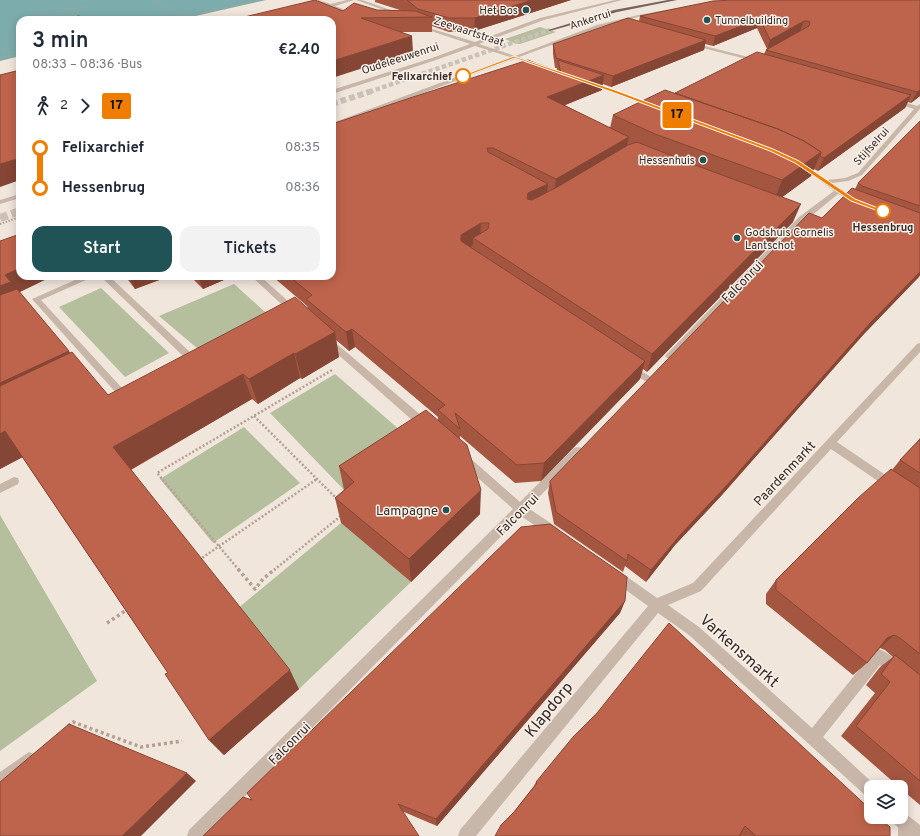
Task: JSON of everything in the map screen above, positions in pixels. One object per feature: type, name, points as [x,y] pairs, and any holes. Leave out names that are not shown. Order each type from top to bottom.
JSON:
[{"type":"main road","name":"Ankerrui","points":[[550,30],[616,11],[675,0]]},
{"type":"street","points":[[323,7],[352,0]]},
{"type":"street","points":[[358,0],[405,15],[411,19]]},
{"type":"street","name":"Ankerrui","points":[[475,43],[542,19],[620,0]]},
{"type":"street","points":[[312,3],[321,1],[359,16]]},
{"type":"street","name":"Ankerrui","points":[[515,57],[566,37],[614,22],[700,4]]},
{"type":"street","points":[[614,22],[624,24]]},
{"type":"street","name":"Zeevaartstraat","points":[[416,24],[574,77]]},
{"type":"street","name":"Oudeleeuwenrui","points":[[336,91],[434,59],[475,43]]},
{"type":"street","points":[[690,44],[704,46],[767,64]]},
{"type":"street","points":[[754,60],[761,56]]},
{"type":"street","points":[[336,124],[515,57]]},
{"type":"street","points":[[587,82],[656,107]]},
{"type":"street","points":[[888,99],[919,107]]},
{"type":"street","name":"Stijfselrui","points":[[826,182],[846,180],[860,174],[919,107]]},
{"type":"street","points":[[797,162],[838,191],[861,203]]},
{"type":"street","name":"Falconrui","points":[[665,362],[798,218],[838,191]]},
{"type":"street","points":[[0,202],[16,197]]},
{"type":"street","points":[[82,280],[32,301],[93,368],[121,393],[134,386]]},
{"type":"street","points":[[108,280],[189,356],[175,364]]},
{"type":"street","points":[[259,280],[302,318]]},
{"type":"street","points":[[320,333],[433,432]]},
{"type":"street","name":"Paardenmarkt","points":[[657,604],[697,586],[920,346]]},
{"type":"street","points":[[623,362],[648,379]]},
{"type":"street","points":[[831,443],[901,491]]},
{"type":"street","name":"Falconrui","points":[[195,836],[522,510],[582,447]]},
{"type":"street","points":[[456,453],[522,510],[567,541]]},
{"type":"street","points":[[0,489],[14,481]]},
{"type":"street","name":"Varkensmarkt","points":[[605,568],[694,631],[864,785]]},
{"type":"street","name":"Klapdorp","points":[[466,836],[657,604]]},
{"type":"street","points":[[813,738],[879,656],[908,680]]},
{"type":"street","points":[[0,781],[46,745]]},
{"type":"street","points":[[904,825],[920,836]]},
{"type":"path","points":[[154,0],[183,16]]},
{"type":"path","points":[[189,16],[259,0]]},
{"type":"path","points":[[42,15],[89,6]]},
{"type":"path","points":[[67,10],[75,16]]},
{"type":"path","points":[[5,48],[12,55]]},
{"type":"path","points":[[0,58],[16,54]]},
{"type":"path","points":[[0,224],[16,218]]},
{"type":"path","points":[[348,510],[263,579],[255,588],[157,473],[350,360]]},
{"type":"path","points":[[254,416],[342,504]]},
{"type":"path","points":[[198,560],[219,547],[317,478]]},
{"type":"path","points":[[107,623],[128,609]]},
{"type":"path","points":[[46,745],[72,722],[141,747],[182,741]]},
{"type":"green space","points":[[540,27],[556,32],[520,44],[516,44],[505,39]]},
{"type":"green space","points":[[234,284],[285,330],[217,365],[159,316]]},
{"type":"green space","points":[[101,288],[169,353],[125,377],[59,307]]},
{"type":"green space","points":[[335,374],[415,443],[345,491],[270,413]]},
{"type":"green space","points":[[244,427],[300,483],[213,543],[160,479]]},
{"type":"green space","points":[[0,515],[97,681],[0,751]]},
{"type":"green space","points":[[341,523],[411,582],[299,689],[237,609]]},
{"type":"water","points":[[0,0],[266,0],[196,16],[16,16],[16,57],[0,61]]},
{"type":"building","points":[[315,0],[343,11],[354,3],[377,10],[415,11],[432,17],[361,18],[412,36],[336,60],[336,16],[249,16]]},
{"type":"building","points":[[407,0],[532,0],[475,18],[449,18],[418,9]]},
{"type":"building","points":[[920,0],[920,90],[917,92],[766,50],[809,26],[810,22],[808,21],[804,21],[770,40],[760,19],[715,36],[640,16],[713,1]]},
{"type":"building","points":[[628,18],[706,40],[613,76],[556,58],[553,44]]},
{"type":"building","points":[[757,52],[911,95],[824,158],[820,156],[821,152],[804,141],[778,129],[675,93]]},
{"type":"building","points":[[528,60],[561,74],[558,60],[604,75],[547,97],[629,137],[556,179],[493,148],[487,148],[488,152],[548,184],[528,193],[527,199],[532,200],[559,186],[628,145],[637,142],[801,204],[652,354],[473,238],[488,229],[489,223],[481,223],[461,235],[461,241],[645,361],[544,463],[517,465],[455,413],[460,429],[438,410],[445,405],[352,329],[346,332],[306,299],[312,295],[294,280],[336,280],[336,123]]},
{"type":"building","points":[[16,71],[16,159],[0,164],[0,75]]},
{"type":"building","points":[[665,90],[778,129],[804,141],[821,152],[782,180],[655,134],[613,115]]},
{"type":"building","points":[[920,121],[920,206],[862,186],[858,183]]},
{"type":"building","points":[[852,188],[920,213],[920,272],[871,322],[728,484],[681,534],[651,570],[628,554],[627,561],[556,512],[550,481],[809,213],[822,218]]},
{"type":"building","points":[[16,235],[16,270],[5,275],[11,282],[0,286],[0,241]]},
{"type":"building","points":[[17,289],[69,351],[0,383],[0,295]]},
{"type":"building","points":[[295,297],[335,332],[295,354],[294,353],[249,379],[243,374],[113,447],[290,670],[209,740],[165,674],[168,673],[5,431],[0,434],[0,386],[72,352],[108,395]]},
{"type":"building","points":[[426,410],[467,445],[481,490],[409,559],[335,498],[354,482],[339,466]]},
{"type":"building","points":[[920,439],[920,473],[900,460]]},
{"type":"building","points":[[891,469],[920,488],[920,654],[894,635],[887,638],[867,663],[776,590],[776,580],[858,498]]},
{"type":"building","points":[[550,524],[627,577],[625,601],[436,819],[398,804],[419,836],[203,836],[243,797],[252,800],[247,793],[521,527]]},
{"type":"building","points":[[669,623],[864,804],[864,824],[886,824],[890,827],[890,836],[756,836],[745,826],[739,836],[495,836],[501,825],[514,812],[537,783],[536,782],[573,737],[597,713]]},
{"type":"building","points":[[895,655],[920,675],[920,781],[856,726],[890,682],[881,674]]},
{"type":"building","points":[[69,724],[187,773],[122,836],[0,836],[0,782]]},
{"type":"tunnel","points":[[370,92],[550,30]]},
{"type":"tunnel","points":[[336,103],[370,92]]},
{"type":"tunnel","points":[[0,218],[16,212]]},
{"type":"bus line","name":"17","points":[[463,76],[515,57],[614,91],[772,150],[797,162],[853,200],[883,211]]},
{"type":"place","name":"Het Bos","points":[[526,10]]},
{"type":"place","name":"Tunnelbuilding","points":[[707,20]]},
{"type":"place","name":"Felixarchief","points":[[463,76]]},
{"type":"place","name":"Hessenhuis","points":[[703,160]]},
{"type":"place","name":"Hessenbrug","points":[[883,211]]},
{"type":"place","name":"Godshuis Cornelis Lantschot","points":[[737,238]]},
{"type":"place","name":"Lampagne","points":[[446,510]]}]
